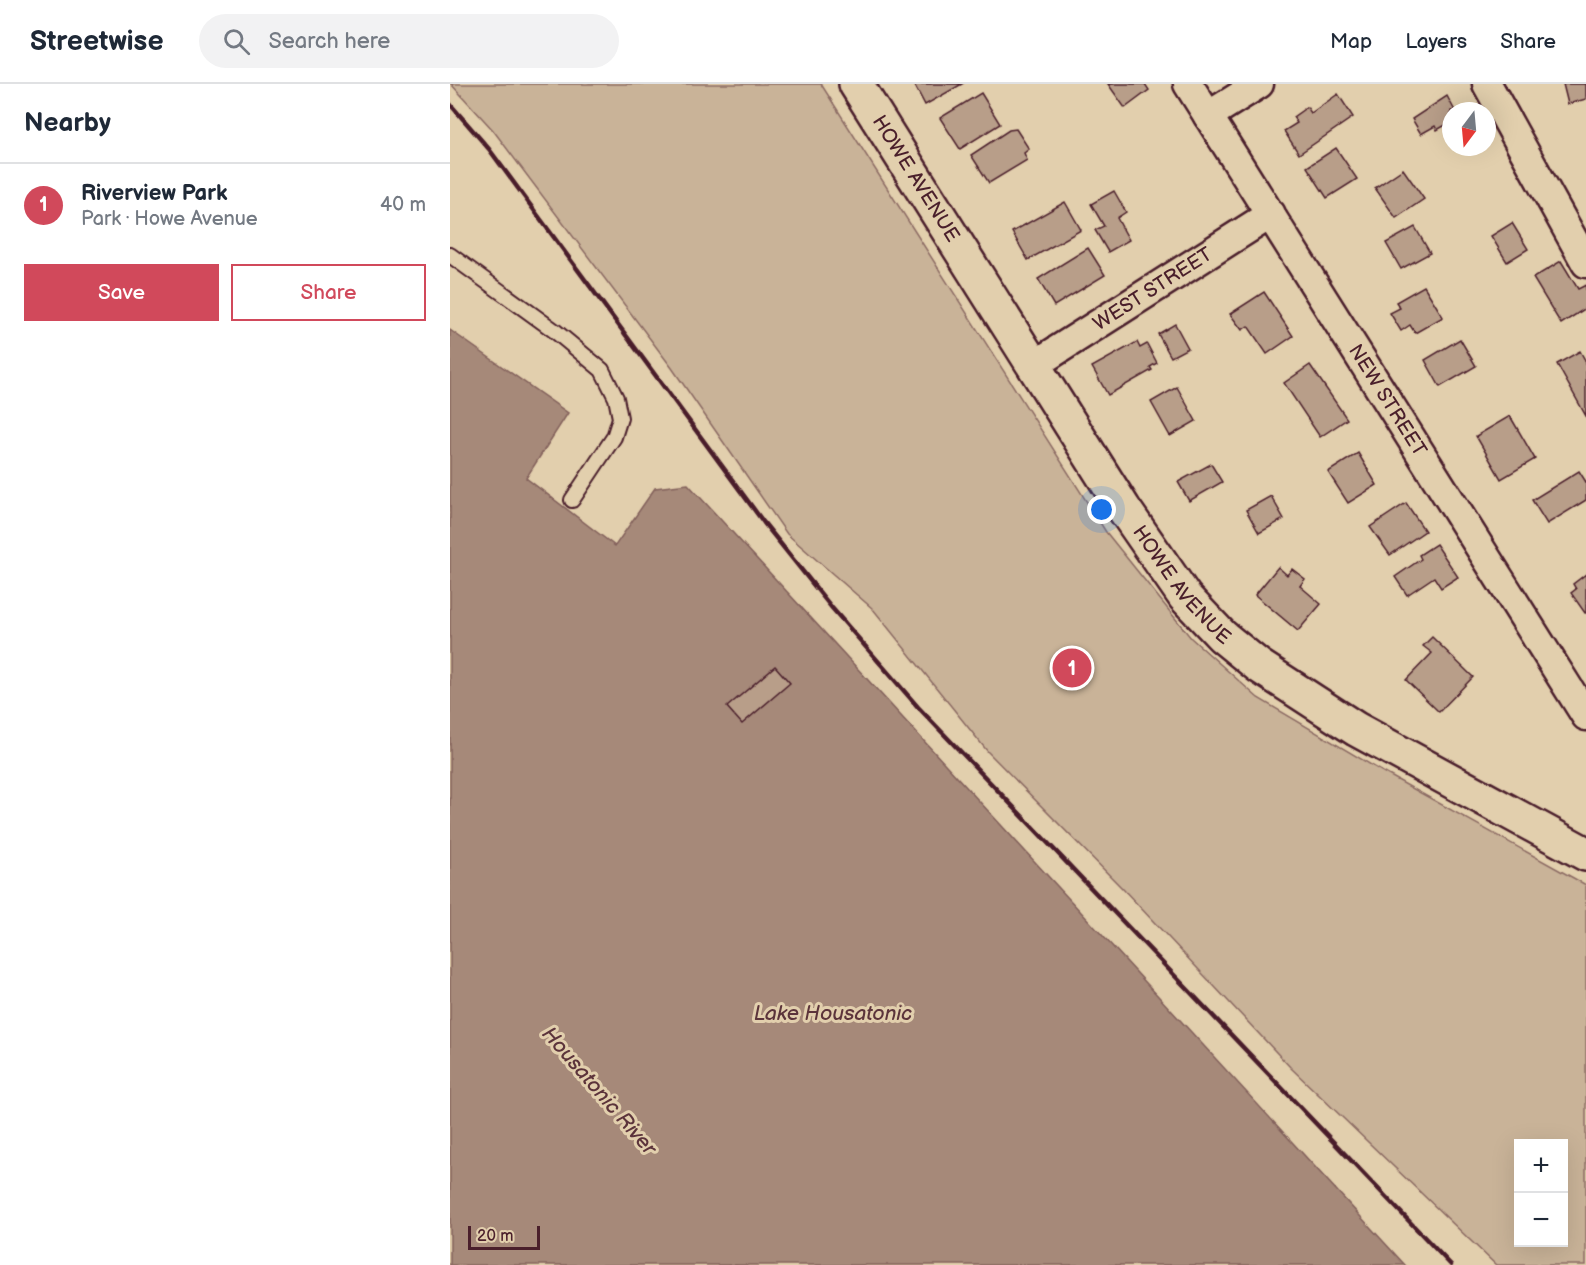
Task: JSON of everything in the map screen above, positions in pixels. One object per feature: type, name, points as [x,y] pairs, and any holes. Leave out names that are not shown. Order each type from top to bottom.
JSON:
[{"type":"main road","name":"HOWE AVENUE","points":[[856,84],[1156,558],[1185,597],[1222,636],[1259,666],[1356,729],[1586,854]]},
{"type":"street","name":"NEW STREET","points":[[1188,84],[1586,716]]},
{"type":"street","points":[[1208,116],[1259,84]]},
{"type":"street","points":[[1487,84],[1586,263]]},
{"type":"street","name":"WEST STREET","points":[[1034,365],[1271,214]]},
{"type":"lane","points":[[450,255],[555,331],[602,370],[616,399],[620,418],[614,436],[572,500]]},
{"type":"shaded area","points":[[451,84],[821,84],[1106,532],[1191,638],[1258,698],[1383,772],[1586,885],[1586,1265],[1496,1265],[1291,1068],[1123,889],[988,752],[873,609],[787,534],[672,368],[493,130]]},
{"type":"water","name":"Lake Housatonic","points":[[450,330],[568,413],[526,478],[615,546],[655,488],[688,484],[1405,1265],[450,1265]]},
{"type":"building","points":[[914,84],[962,84],[925,105]]},
{"type":"building","points":[[1108,84],[1145,84],[1149,90],[1125,108]]},
{"type":"building","points":[[1563,84],[1586,84],[1586,99],[1568,104]]},
{"type":"building","points":[[981,93],[1000,124],[960,149],[940,118]]},
{"type":"building","points":[[1338,94],[1353,117],[1299,154],[1284,131],[1297,123],[1293,117],[1307,107],[1311,113]]},
{"type":"building","points":[[1447,96],[1450,102],[1442,102],[1442,127],[1437,130],[1435,126],[1421,134],[1412,119]]},
{"type":"building","points":[[1016,129],[1029,149],[1024,153],[1027,160],[989,183],[971,155],[1009,130]]},
{"type":"building","points":[[1336,148],[1357,179],[1327,198],[1307,167]]},
{"type":"building","points":[[1403,169],[1424,199],[1396,218],[1375,188]]},
{"type":"building","points":[[1114,191],[1126,212],[1117,218],[1129,240],[1108,252],[1095,230],[1104,226],[1091,204]]},
{"type":"building","points":[[1065,202],[1081,230],[1028,260],[1012,232]]},
{"type":"building","points":[[1512,223],[1528,249],[1507,262],[1491,236]]},
{"type":"building","points":[[1415,227],[1430,253],[1401,269],[1386,243]]},
{"type":"building","points":[[1088,248],[1105,275],[1054,306],[1038,279]]},
{"type":"building","points":[[1561,261],[1578,289],[1586,285],[1586,308],[1561,324],[1533,278]]},
{"type":"building","points":[[1424,286],[1443,317],[1415,333],[1410,325],[1401,331],[1390,313],[1400,308],[1396,302]]},
{"type":"building","points":[[1264,292],[1293,336],[1267,354],[1248,326],[1242,330],[1230,314]]},
{"type":"building","points":[[1175,324],[1188,348],[1171,357],[1158,334]]},
{"type":"building","points":[[1460,339],[1476,366],[1440,387],[1425,360]]},
{"type":"building","points":[[1137,342],[1140,348],[1147,344],[1157,363],[1150,367],[1152,370],[1108,395],[1092,367]]},
{"type":"building","points":[[1580,351],[1586,362],[1586,416],[1557,364]]},
{"type":"building","points":[[1310,365],[1347,419],[1320,437],[1284,383]]},
{"type":"building","points":[[1177,387],[1196,421],[1170,436],[1151,402]]},
{"type":"building","points":[[1510,416],[1535,459],[1501,479],[1476,436]]},
{"type":"building","points":[[1358,453],[1377,485],[1348,503],[1328,472]]},
{"type":"building","points":[[1211,464],[1222,482],[1189,501],[1178,482]]},
{"type":"building","points":[[1579,471],[1586,482],[1586,500],[1547,524],[1532,500]]},
{"type":"building","points":[[1271,496],[1284,519],[1259,533],[1246,510]]},
{"type":"building","points":[[1406,503],[1425,531],[1390,555],[1370,527]]},
{"type":"building","points":[[1436,544],[1458,577],[1441,588],[1434,577],[1407,595],[1395,577],[1421,559],[1419,555]]},
{"type":"building","points":[[1278,567],[1287,575],[1292,569],[1305,579],[1300,586],[1321,604],[1298,631],[1255,595]]},
{"type":"building","points":[[1586,574],[1585,613],[1571,593],[1576,589],[1573,584]]},
{"type":"building","points":[[1432,637],[1473,677],[1439,712],[1406,680],[1432,653],[1423,646]]},
{"type":"building","points":[[775,666],[790,683],[742,724],[727,707]]},
{"type":"railway","points":[[450,104],[489,149],[764,523],[832,608],[918,707],[1451,1265]]},
{"type":"place","name":"Riverview Park","points":[[1072,668]]},
{"type":"water label","name":"Housatonic River","points":[[599,1091]]}]
